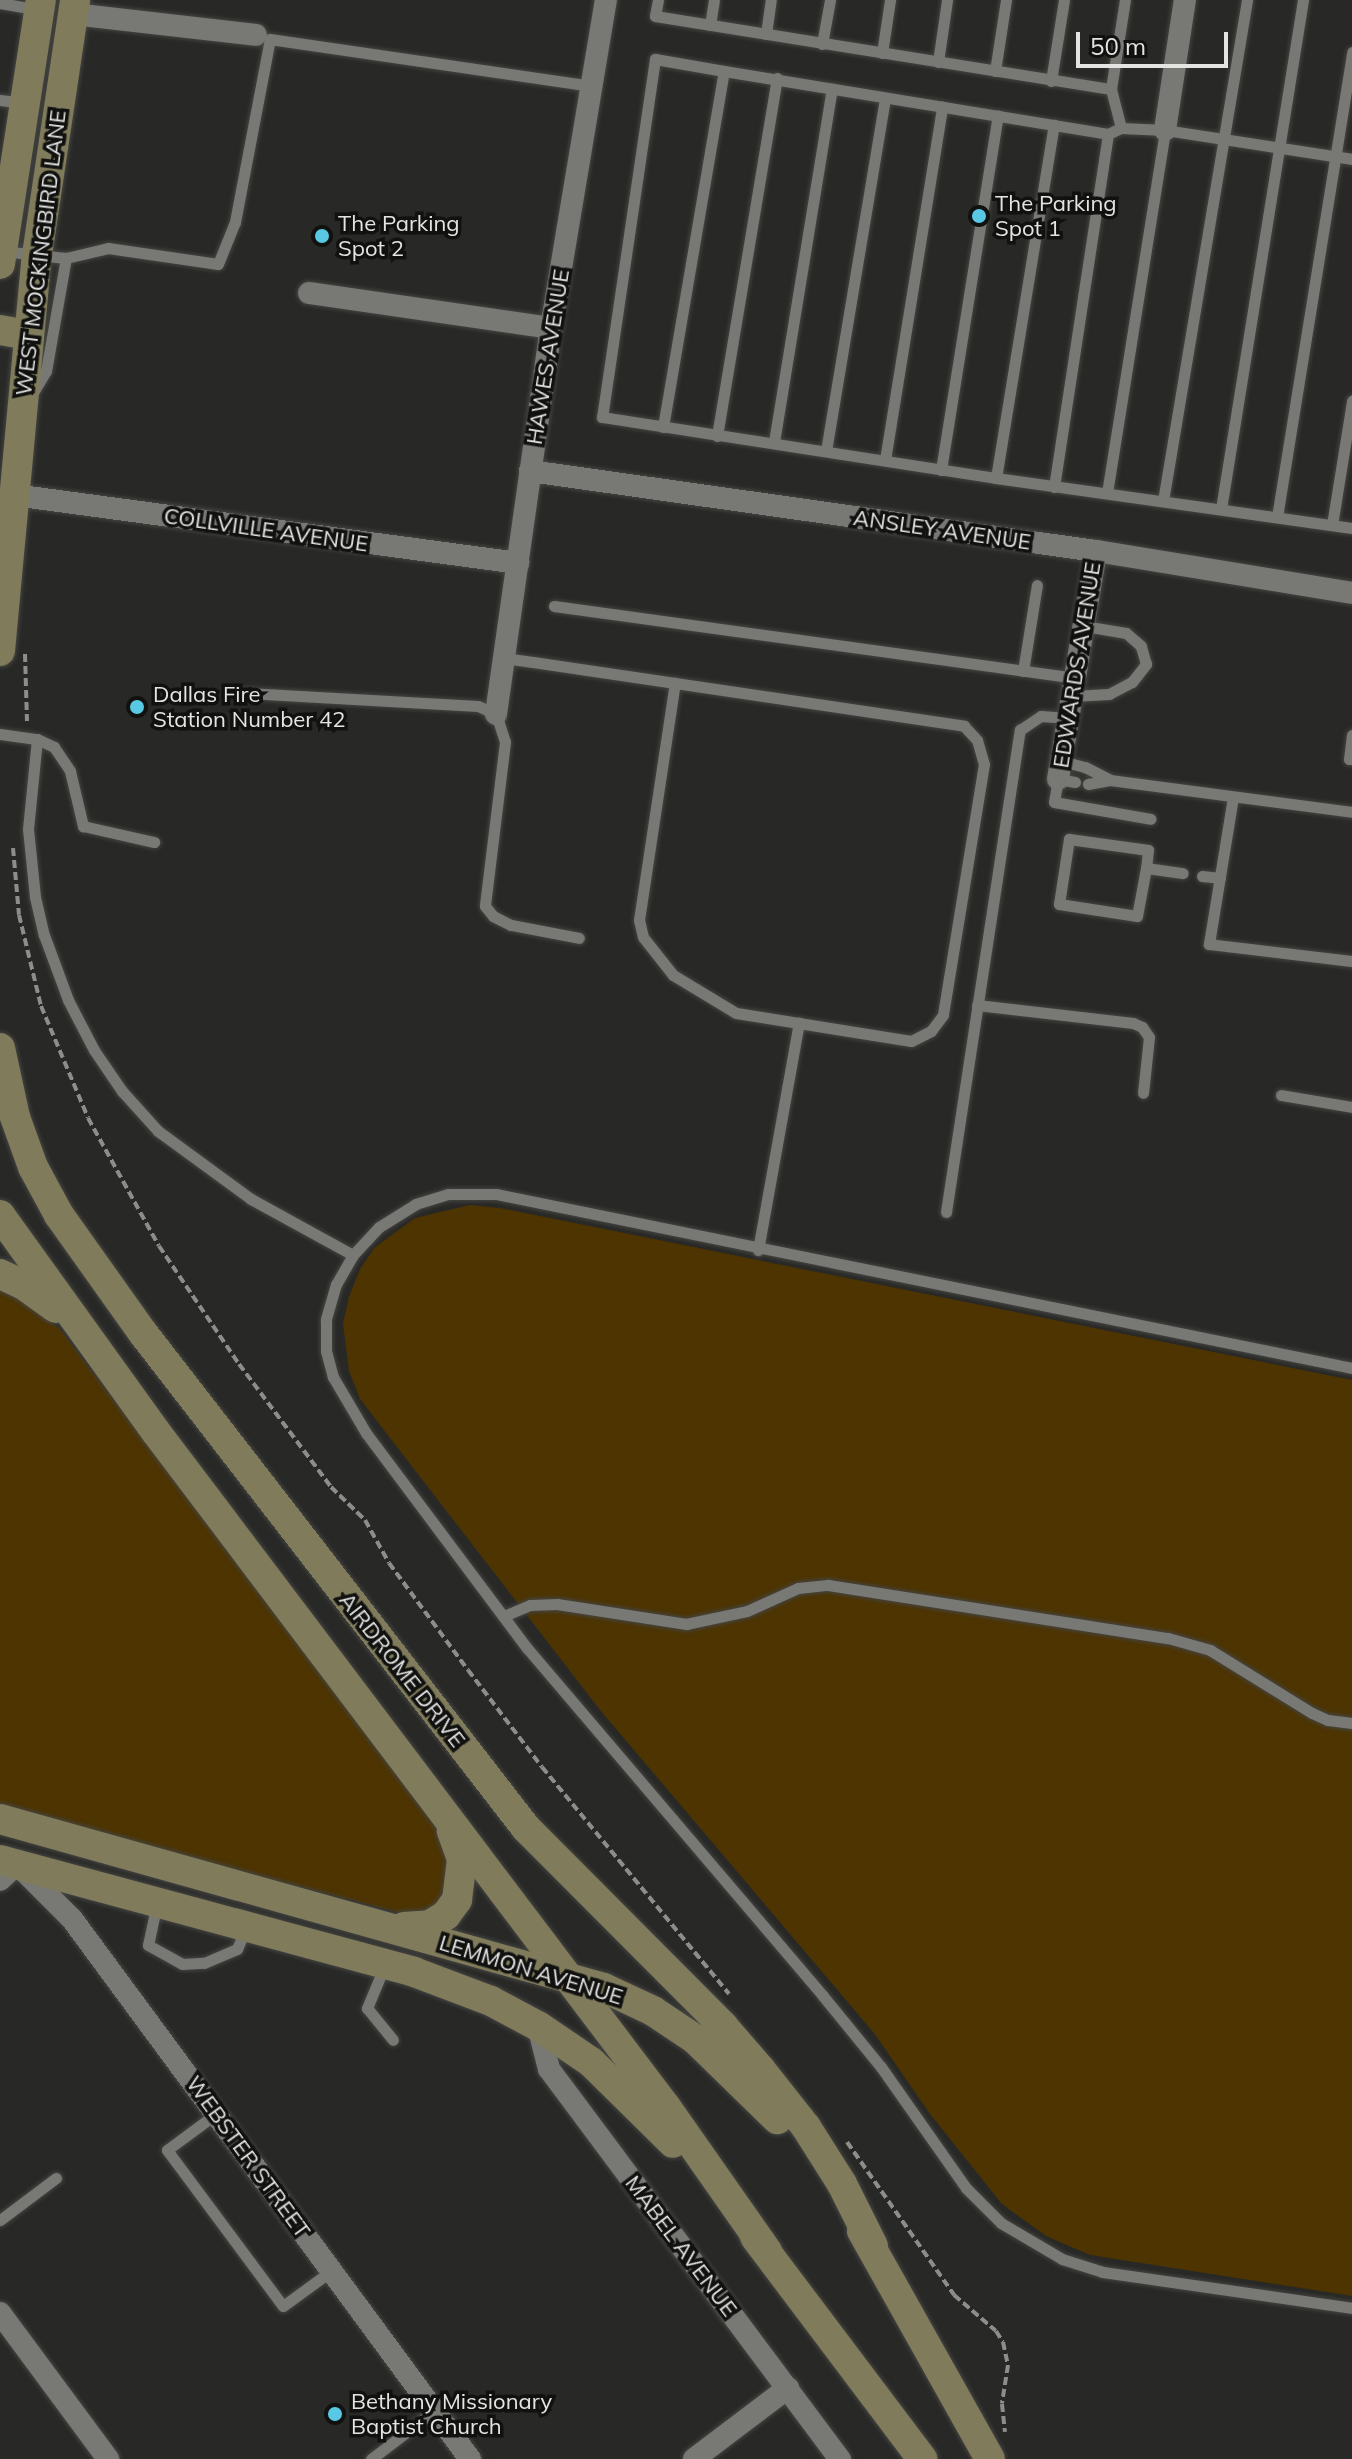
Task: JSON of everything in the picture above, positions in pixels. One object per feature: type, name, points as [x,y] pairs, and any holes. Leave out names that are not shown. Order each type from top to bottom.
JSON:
[{"type":"main road","points":[[40,5],[74,7]]},
{"type":"main road","name":"WEST MOCKINGBIRD LANE","points":[[1,257],[13,102],[40,5]]},
{"type":"main road","name":"WEST MOCKINGBIRD LANE","points":[[0,651],[21,411],[14,333],[51,256],[74,7]]},
{"type":"main road","name":"AIRDROME DRIVE","points":[[0,1048],[15,1117],[33,1167],[59,1215],[143,1333],[518,1818],[575,1881],[723,2026],[797,2116],[842,2184],[873,2246]]},
{"type":"main road","points":[[0,1215],[78,1325],[666,2107],[767,2251]]},
{"type":"main road","points":[[0,1274],[24,1285],[78,1325]]},
{"type":"main road","points":[[379,1924],[414,1928],[430,1925],[446,1915],[457,1900],[462,1859],[446,1814]]},
{"type":"main road","points":[[6,1868],[13,1823]]},
{"type":"main road","name":"LEMMON AVENUE","points":[[13,1823],[568,1977],[604,1988],[653,2011],[695,2039],[760,2099],[792,2136],[873,2246],[990,2459]]},
{"type":"main road","name":"LEMMON AVENUE","points":[[6,1868],[157,1902],[385,1964],[454,1985],[538,2026],[591,2062],[669,2139],[767,2251],[922,2459]]},
{"type":"street","name":"HAWES AVENUE","points":[[496,714],[551,328],[606,0]]},
{"type":"street","points":[[1165,130],[1185,0]]},
{"type":"street","points":[[74,7],[256,35]]},
{"type":"street","points":[[309,293],[551,328]]},
{"type":"street","name":"ANSLEY AVENUE","points":[[530,471],[1096,551],[1352,593]]},
{"type":"street","name":"COLLVILLE AVENUE","points":[[14,495],[518,563]]},
{"type":"street","name":"EDWARDS AVENUE","points":[[1065,774],[1073,698],[1096,551]]},
{"type":"street","name":"WEBSTER STREET","points":[[6,1868],[72,1919],[470,2459]]},
{"type":"street","name":"MABEL AVENUE","points":[[538,2026],[549,2069],[840,2459]]},
{"type":"street","points":[[0,2313],[108,2459]]},
{"type":"street","points":[[694,2459],[788,2388]]},
{"type":"lane","points":[[658,0],[655,16],[1111,89]]},
{"type":"lane","points":[[710,25],[714,0]]},
{"type":"lane","points":[[766,34],[771,0]]},
{"type":"lane","points":[[822,44],[830,0]]},
{"type":"lane","points":[[882,53],[890,0]]},
{"type":"lane","points":[[938,62],[947,0]]},
{"type":"lane","points":[[995,71],[1006,0]]},
{"type":"lane","points":[[1051,81],[1064,0]]},
{"type":"lane","points":[[1121,128],[1111,89],[1125,0]]},
{"type":"lane","points":[[1163,501],[1247,0]]},
{"type":"lane","points":[[1221,509],[1303,0]]},
{"type":"lane","points":[[0,3],[40,5]]},
{"type":"lane","points":[[1,257],[51,256],[108,248],[218,264],[235,222],[270,39],[592,86]]},
{"type":"lane","points":[[1277,517],[1352,52]]},
{"type":"lane","points":[[1352,159],[1165,130],[1121,128],[1108,134],[655,59],[602,417],[1054,487],[1352,528]]},
{"type":"lane","points":[[663,427],[724,71]]},
{"type":"lane","points":[[717,436],[777,78]]},
{"type":"lane","points":[[774,442],[832,89]]},
{"type":"lane","points":[[826,451],[885,98]]},
{"type":"lane","points":[[885,460],[942,107]]},
{"type":"lane","points":[[941,470],[998,116]]},
{"type":"lane","points":[[996,478],[1054,125]]},
{"type":"lane","points":[[1107,493],[1165,130]]},
{"type":"lane","points":[[1054,487],[1108,134]]},
{"type":"lane","points":[[21,411],[46,371],[51,256]]},
{"type":"lane","points":[[1332,525],[1352,401]]},
{"type":"lane","points":[[1023,671],[1037,585]]},
{"type":"lane","points":[[554,606],[1023,671],[1073,698]]},
{"type":"lane","points":[[946,1212],[1020,730],[1073,698],[1109,694],[1132,682],[1146,664],[1141,646],[1126,633],[1084,626]]},
{"type":"lane","points":[[504,658],[675,683],[964,726],[977,740],[984,764],[943,1015],[931,1031],[911,1041],[736,1013],[673,975],[643,937],[639,920],[675,683]]},
{"type":"lane","points":[[247,693],[478,706],[496,714],[505,742],[485,906],[493,916],[511,925],[579,938]]},
{"type":"lane","points":[[0,734],[37,739],[54,747],[70,771],[83,826],[154,842]]},
{"type":"lane","points":[[1351,760],[1352,735]]},
{"type":"lane","points":[[37,739],[28,829],[35,897],[44,935],[68,1000],[94,1050],[122,1091],[158,1131],[251,1199],[353,1255]]},
{"type":"lane","points":[[1110,780],[1085,767],[1065,774],[1054,802],[1151,819]]},
{"type":"lane","points":[[1088,784],[1110,780],[1352,812]]},
{"type":"lane","points":[[1233,797],[1209,944],[1352,961]]},
{"type":"lane","points":[[1069,839],[1148,850],[1146,868],[1137,916],[1059,904],[1069,839]]},
{"type":"lane","points":[[1146,868],[1183,873]]},
{"type":"lane","points":[[1202,876],[1220,878]]},
{"type":"lane","points":[[977,1005],[1133,1023],[1142,1027],[1149,1037],[1143,1093]]},
{"type":"lane","points":[[758,1250],[799,1023]]},
{"type":"lane","points":[[1281,1095],[1352,1107]]},
{"type":"lane","points":[[1352,1368],[758,1250],[496,1194],[448,1194],[416,1204],[379,1227],[353,1255],[336,1284],[326,1320],[326,1351],[333,1377],[366,1433],[601,1738],[881,2067],[966,2188],[1001,2223],[1062,2259],[1103,2272],[1352,2308]]},
{"type":"lane","points":[[504,1616],[530,1605],[557,1604],[686,1624],[747,1611],[798,1588],[828,1585],[1168,1638],[1210,1650],[1312,1713],[1328,1720],[1352,1723]]},
{"type":"lane","points":[[157,1902],[148,1945],[182,1964],[204,1963],[237,1949],[246,1927]]},
{"type":"lane","points":[[385,1964],[367,2008],[393,2040]]},
{"type":"lane","points":[[217,2113],[167,2150],[283,2306],[331,2271]]},
{"type":"lane","points":[[0,2220],[56,2178]]},
{"type":"lane","points":[[371,2459],[434,2411]]},
{"type":"shaded area","points":[[470,1205],[500,1208],[1352,1380],[1352,2296],[1090,2255],[1046,2236],[1002,2204],[930,2114],[874,2033],[600,1710],[360,1399],[349,1371],[343,1324],[360,1269],[374,1248],[415,1218]]},
{"type":"shaded area","points":[[0,1289],[10,1292],[60,1329],[455,1853],[444,1899],[424,1912],[397,1912],[0,1808]]},
{"type":"place","name":"The Parking Spot 1","points":[[979,216]]},
{"type":"place","name":"The Parking Spot 2","points":[[322,236]]},
{"type":"place","name":"Dallas Fire Station Number 42","points":[[137,707]]},
{"type":"place","name":"Bethany Missionary Baptist Church","points":[[335,2414]]}]
